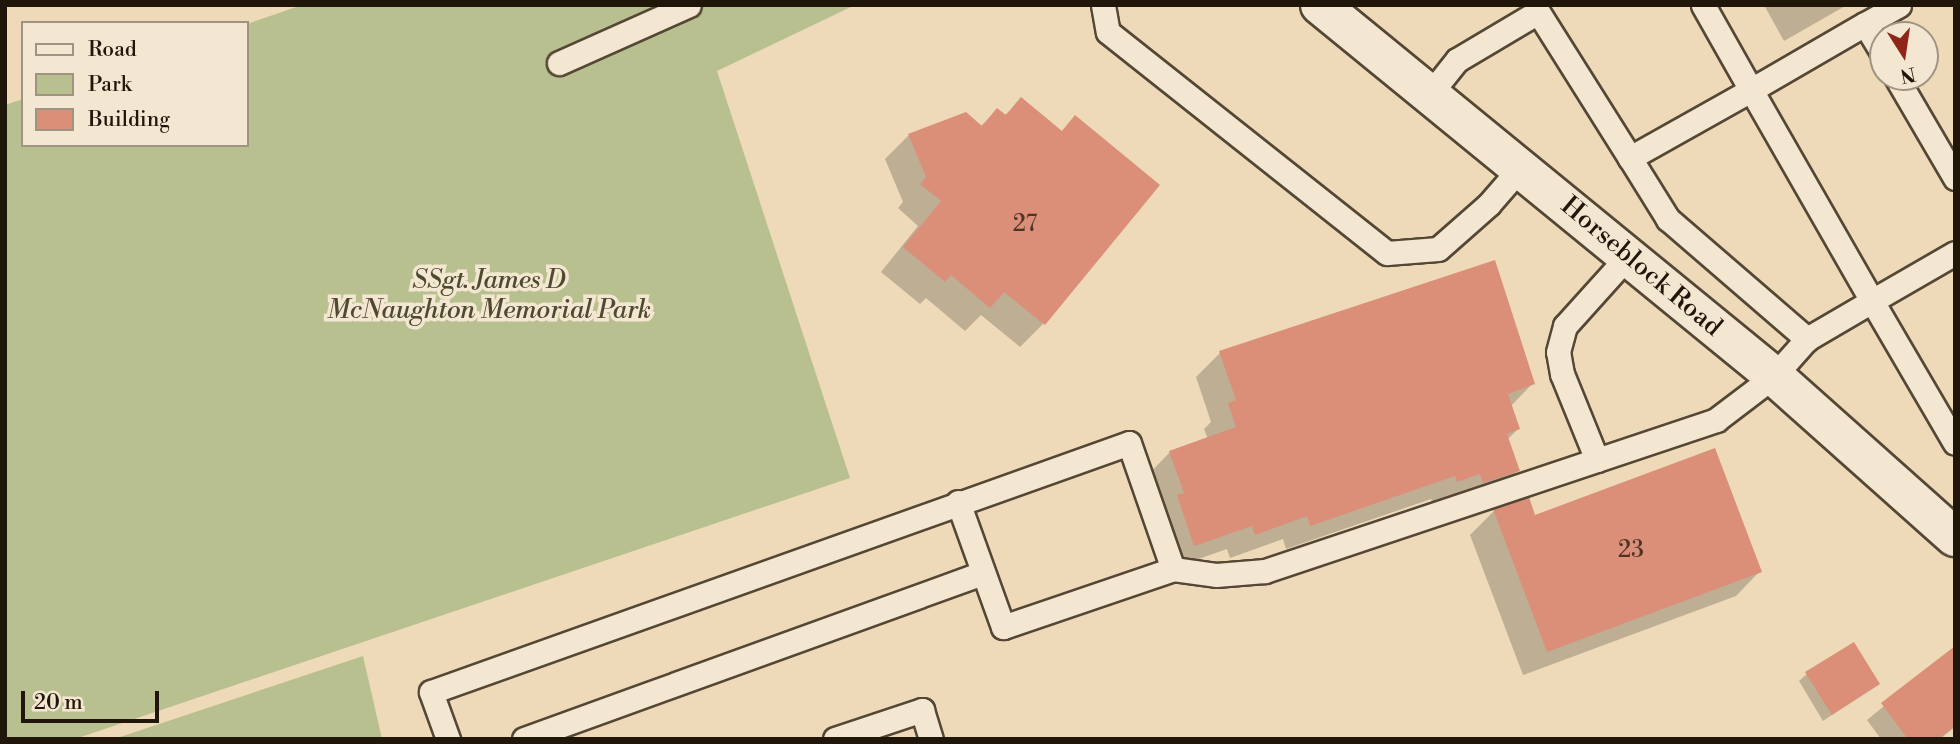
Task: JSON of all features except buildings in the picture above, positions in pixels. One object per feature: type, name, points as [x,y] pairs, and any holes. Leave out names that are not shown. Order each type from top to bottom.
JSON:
[{"type":"street","name":"Horseblock Road","points":[[1321,5],[1774,376],[1955,537]]},
{"type":"lane","points":[[559,63],[689,5]]},
{"type":"lane","points":[[1103,5],[1108,32],[1387,253],[1438,248],[1489,204],[1521,167]]},
{"type":"lane","points":[[1703,5],[1955,443]]},
{"type":"lane","points":[[1630,158],[1899,5]]},
{"type":"lane","points":[[1430,94],[1457,60],[1538,12],[1668,219],[1807,339]]},
{"type":"lane","points":[[1865,24],[1869,31]]},
{"type":"lane","points":[[1904,91],[1955,178]]},
{"type":"lane","points":[[958,502],[1003,627],[1173,569],[1216,575],[1265,571],[1716,420],[1774,376],[1807,339],[1955,253]]},
{"type":"lane","points":[[1597,460],[1562,374],[1558,352],[1565,326],[1628,256]]},
{"type":"lane","points":[[448,739],[431,692],[1129,443],[1173,569]]},
{"type":"lane","points":[[524,739],[983,573]]},
{"type":"lane","points":[[835,739],[922,710],[932,739]]},
{"type":"green space","name":"SSgt. James D McNaughton Memorial Park","points":[[302,5],[855,5],[717,71],[850,478],[75,739],[5,739],[5,105],[21,100],[21,147],[248,147],[248,24]]},
{"type":"green space","points":[[363,656],[382,739],[114,739]]}]
